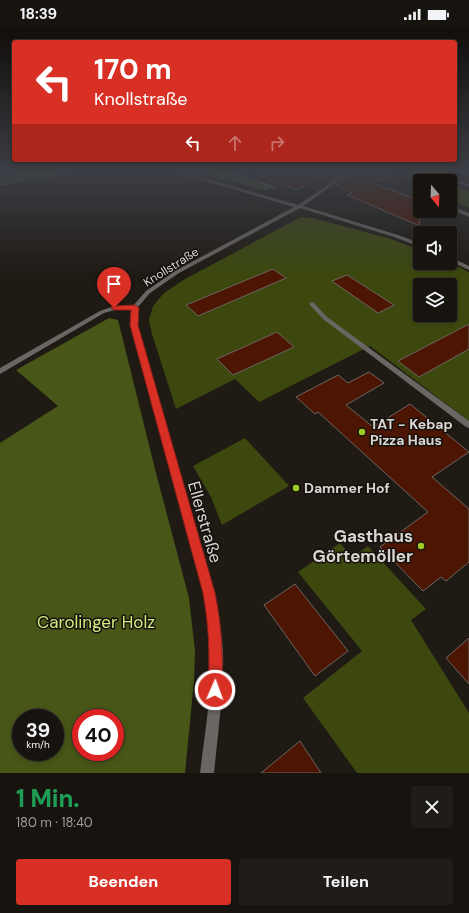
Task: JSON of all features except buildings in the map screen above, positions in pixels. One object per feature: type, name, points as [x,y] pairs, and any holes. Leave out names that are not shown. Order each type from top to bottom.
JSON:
[{"type":"street","points":[[294,206],[413,242]]},
{"type":"street","name":"Knollstraße","points":[[135,308],[148,292],[178,272],[298,207]]},
{"type":"street","points":[[457,210],[469,214]]},
{"type":"street","points":[[457,262],[469,268]]},
{"type":"street","points":[[312,304],[325,318],[469,426]]},
{"type":"street","points":[[0,371],[102,312],[114,308],[135,308]]},
{"type":"street","name":"Ellerstraße","points":[[135,308],[134,325],[209,593],[214,621],[217,650],[207,773]]},
{"type":"green space","points":[[301,217],[313,218],[391,239],[413,247],[413,270],[457,270],[457,266],[469,272],[469,421],[370,346],[259,402],[235,379],[176,409],[149,320],[153,306],[164,293],[185,279]]},
{"type":"green space","name":"Carolinger Holz","points":[[109,318],[118,320],[189,598],[195,651],[194,681],[185,773],[0,773],[0,443],[58,406],[16,370]]},
{"type":"green space","points":[[245,438],[289,486],[222,525],[211,497],[193,466]]},
{"type":"green space","points":[[340,543],[352,557],[368,546],[426,609],[411,620],[469,713],[469,773],[357,773],[303,698],[362,651],[298,572]]},
{"type":"place","name":"TAT - Kebap Pizza Haus","points":[[362,432]]},
{"type":"place","name":"Dammer Hof","points":[[296,488]]},
{"type":"place","name":"Gasthaus Görtemöller","points":[[421,546]]},
{"type":"route","points":[[114,308],[135,308],[134,325],[209,593],[217,650],[215,690]]}]
